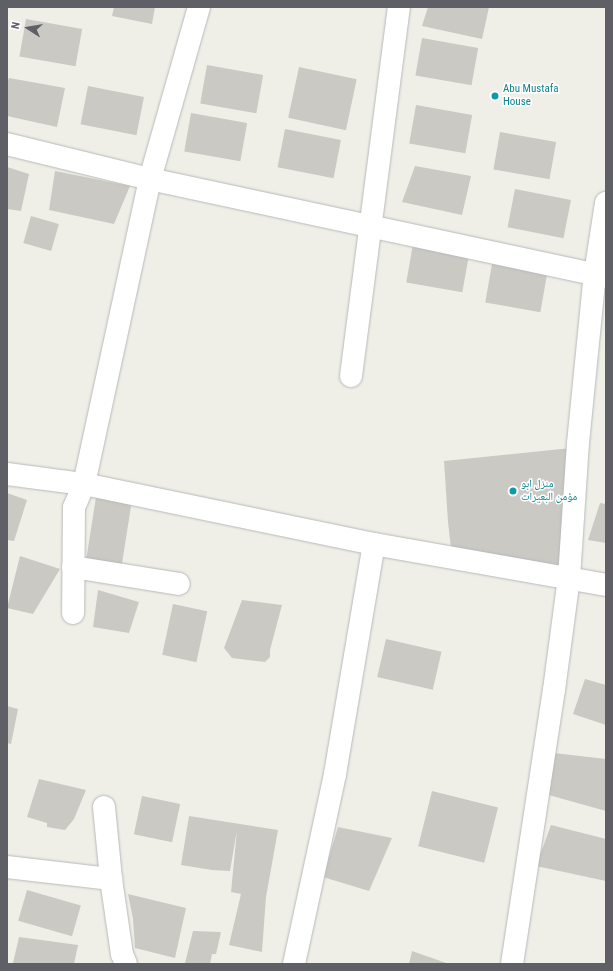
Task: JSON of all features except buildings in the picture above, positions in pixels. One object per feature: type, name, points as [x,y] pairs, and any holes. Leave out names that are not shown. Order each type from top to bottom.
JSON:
[{"type":"street","points":[[73,613],[74,507],[84,484],[150,179],[199,7]]},
{"type":"street","points":[[351,376],[372,226],[399,7]]},
{"type":"street","points":[[7,144],[150,179],[600,275]]},
{"type":"street","points":[[512,964],[554,690],[569,578],[578,443],[600,275],[606,203]]},
{"type":"street","points":[[7,474],[84,484],[374,544],[606,585]]},
{"type":"street","points":[[294,964],[335,774],[374,544]]},
{"type":"street","points":[[73,567],[179,584]]},
{"type":"street","points":[[104,807],[111,879],[122,954],[126,964]]},
{"type":"street","points":[[7,867],[111,879]]},
{"type":"place","name":"Abu Mustafa House","points":[[495,96]]},
{"type":"place","name":"منزل ابو مؤمن البعيرات","points":[[513,491]]}]
